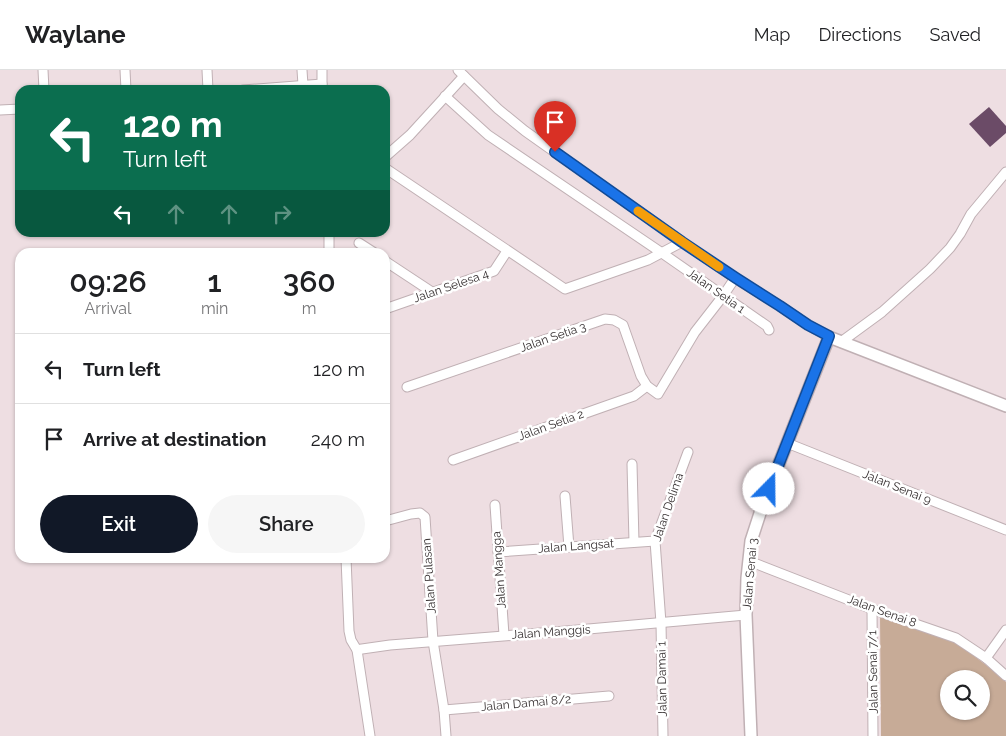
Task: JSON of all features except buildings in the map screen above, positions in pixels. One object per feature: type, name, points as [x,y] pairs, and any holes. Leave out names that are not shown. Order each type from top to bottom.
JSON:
[{"type":"street","points":[[43,70],[44,85]]},
{"type":"street","points":[[125,70],[126,85]]},
{"type":"street","points":[[207,70],[208,85]]},
{"type":"street","points":[[302,70],[303,85]]},
{"type":"street","points":[[322,70],[322,85]]},
{"type":"street","points":[[390,153],[410,135],[445,96],[461,73],[498,109],[526,132],[682,242],[808,325],[841,342],[1006,406]]},
{"type":"street","name":"Jalan Setia 1","points":[[445,96],[488,135],[662,253],[767,326],[769,330]]},
{"type":"street","points":[[0,110],[15,108]]},
{"type":"street","points":[[390,171],[565,289],[640,263],[682,242]]},
{"type":"street","points":[[841,342],[882,312],[930,269],[950,248],[960,234],[970,214],[1006,172]]},
{"type":"street","points":[[359,243],[367,248]]},
{"type":"street","name":"Jalan Selesa 4","points":[[390,307],[494,271],[507,251]]},
{"type":"street","points":[[390,264],[432,292]]},
{"type":"street","points":[[647,386],[658,394],[695,332],[736,278]]},
{"type":"street","name":"Jalan Setia 3","points":[[407,387],[604,319],[614,320],[622,326],[647,386]]},
{"type":"street","name":"Jalan Senai 3","points":[[751,736],[746,615],[751,541],[763,504],[829,336]]},
{"type":"street","name":"Jalan Setia 2","points":[[453,460],[634,396],[647,386]]},
{"type":"street","name":"Jalan Senai 9","points":[[788,443],[1006,530]]},
{"type":"street","name":"Jalan Delima","points":[[661,623],[655,541],[688,452]]},
{"type":"street","points":[[632,464],[634,542]]},
{"type":"street","points":[[566,496],[569,546]]},
{"type":"street","name":"Jalan Mangga","points":[[495,505],[504,635]]},
{"type":"street","name":"Jalan Pulasan","points":[[390,520],[411,514],[420,514],[425,517],[433,641]]},
{"type":"street","name":"Jalan Langsat","points":[[498,552],[655,541]]},
{"type":"street","name":"Jalan Senai 8","points":[[749,561],[872,609],[956,638],[986,658],[1006,676]]},
{"type":"street","points":[[346,563],[349,631],[351,640],[357,650],[370,736]]},
{"type":"street","name":"Jalan Senai 7/1","points":[[872,609],[874,736]]},
{"type":"street","name":"Jalan Manggis","points":[[357,650],[433,641],[746,615]]},
{"type":"street","name":"Jalan Damai 1","points":[[661,623],[663,736]]},
{"type":"street","points":[[986,658],[1006,630]]},
{"type":"street","points":[[433,641],[444,710],[446,736]]},
{"type":"street","name":"Jalan Damai 8/2","points":[[444,710],[609,696]]},
{"type":"shaded area","points":[[880,614],[957,643],[1006,682],[1006,736],[881,736]]},
{"type":"slow traffic","points":[[638,211],[719,267]]},
{"type":"route","points":[[555,152],[682,242],[808,325],[829,336],[769,489]]}]
